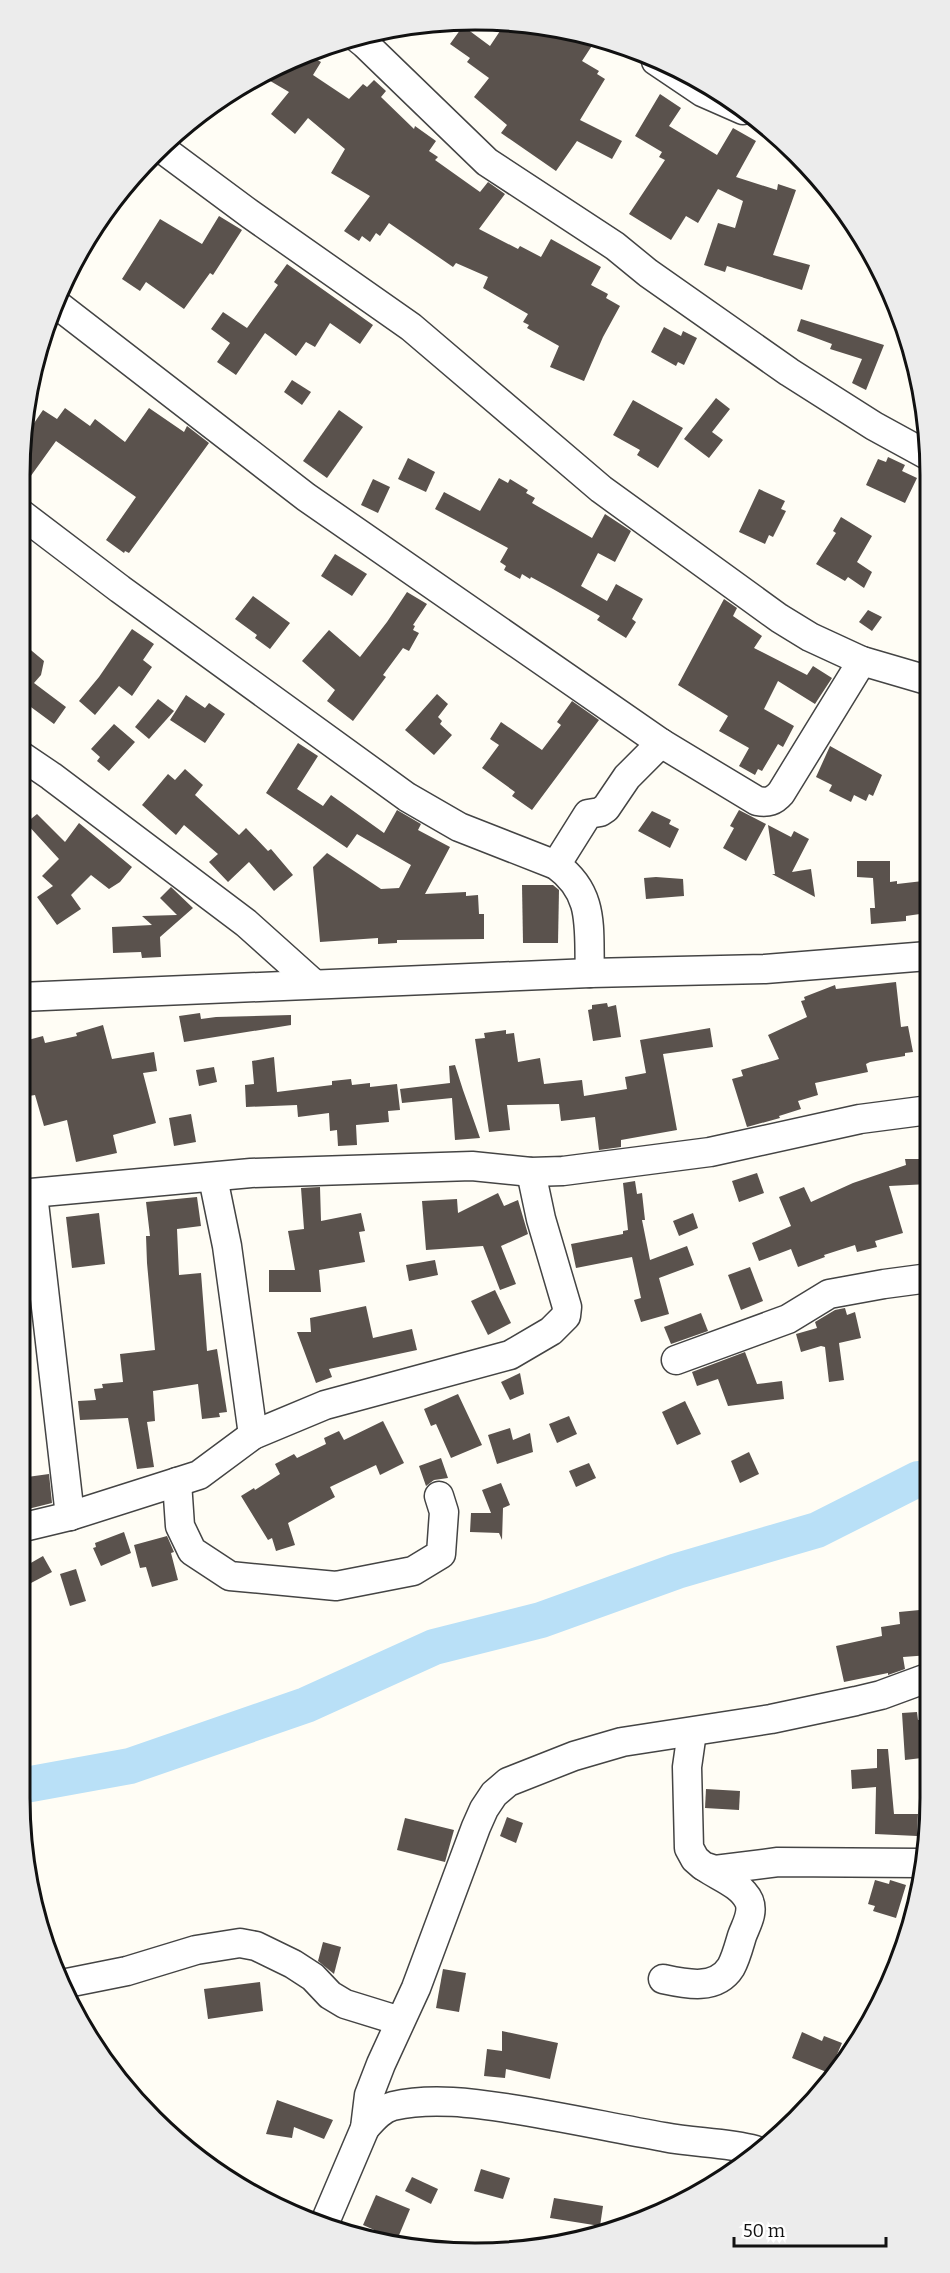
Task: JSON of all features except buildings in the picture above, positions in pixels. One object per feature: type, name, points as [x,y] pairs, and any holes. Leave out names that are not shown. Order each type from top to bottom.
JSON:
[{"type":"street","points":[[369,43],[487,162],[615,246],[648,273],[789,372],[874,426],[919,451]]},
{"type":"street","points":[[168,153],[411,327],[602,489],[779,618],[810,637],[862,661],[920,678]]},
{"type":"street","points":[[63,309],[306,497],[661,743],[757,801],[775,800],[781,793],[862,661]]},
{"type":"street","points":[[30,521],[120,589],[407,797],[459,827],[556,866],[570,875],[580,888],[585,900],[590,973]]},
{"type":"street","points":[[556,866],[588,814],[600,812],[606,808],[627,777],[661,743]]},
{"type":"street","points":[[30,761],[246,923],[314,984]]},
{"type":"street","points":[[30,997],[590,973],[765,969],[920,957]]},
{"type":"street","points":[[30,1194],[252,1173],[439,1166],[472,1166],[531,1172],[575,1170],[710,1152],[860,1119],[920,1111]]},
{"type":"street","points":[[30,1526],[70,1516],[199,1475],[253,1435],[325,1406],[510,1355],[532,1344],[560,1323],[566,1316],[567,1307],[541,1219],[531,1172]]},
{"type":"street","points":[[213,1178],[226,1246],[253,1435]]},
{"type":"street","points":[[30,1223],[70,1516]]},
{"type":"street","points":[[676,1360],[788,1319],[829,1294],[920,1279]]},
{"type":"street","points":[[177,1482],[180,1526],[192,1551],[230,1576],[336,1586],[413,1571],[441,1554],[444,1512],[439,1496]]},
{"type":"street","points":[[327,2217],[365,2128],[369,2095],[437,1934],[476,1827],[494,1794],[508,1782],[574,1756],[622,1742],[771,1719],[881,1695],[920,1681]]},
{"type":"street","points":[[663,1979],[685,1984],[715,1982],[732,1966],[751,1914],[749,1902],[744,1893],[703,1866],[695,1859],[689,1848],[687,1767],[692,1732]]},
{"type":"street","points":[[703,1866],[715,1870],[778,1862],[915,1863]]},
{"type":"street","points":[[70,1982],[127,1971],[196,1950],[240,1943],[256,1946],[293,1964],[313,1977],[330,1995],[345,2004],[400,2020]]},
{"type":"street","points":[[365,2128],[379,2113],[392,2106],[425,2102],[474,2103],[668,2138],[749,2148]]},
{"type":"waterway","points":[[30,1784],[130,1766],[306,1705],[434,1647],[541,1620],[677,1571],[817,1530],[920,1479]]}]
